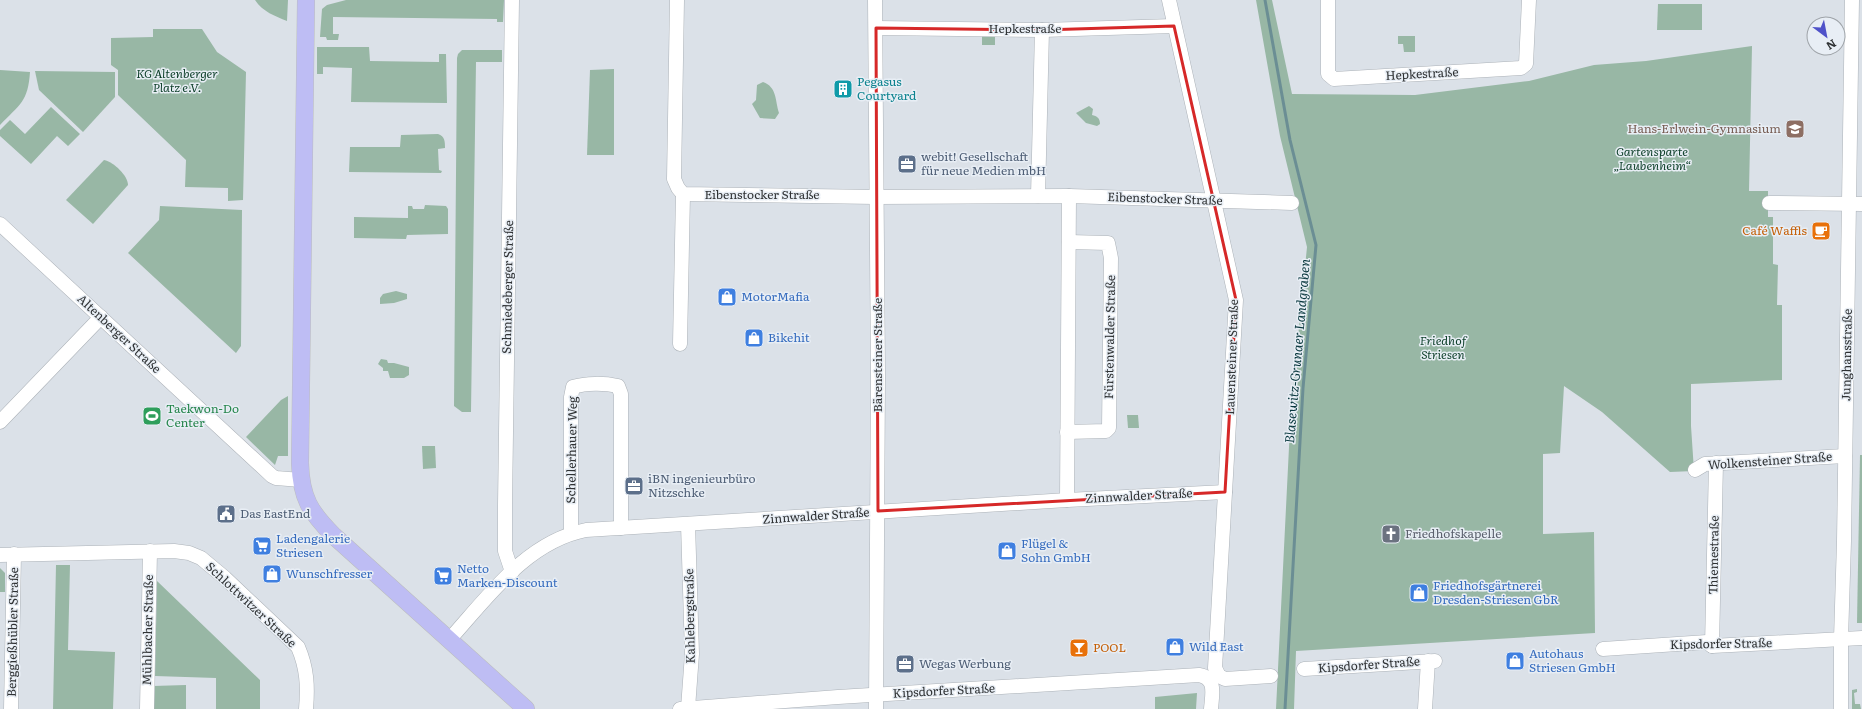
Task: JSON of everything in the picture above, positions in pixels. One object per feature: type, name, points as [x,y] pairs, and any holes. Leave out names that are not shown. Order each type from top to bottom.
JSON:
[{"type":"main road","points":[[306,0],[301,480],[306,501],[312,513],[321,524],[398,596],[526,709]]},
{"type":"street","name":"Schmiedeberger Straße","points":[[512,0],[505,505],[505,551],[512,572]]},
{"type":"street","points":[[677,0],[674,179],[678,188],[683,194],[680,344]]},
{"type":"street","name":"Bärensteiner Straße","points":[[875,0],[878,512],[878,695],[876,709]]},
{"type":"street","name":"Lauensteiner Straße","points":[[1169,0],[1236,300],[1211,709]]},
{"type":"street","name":"Hepkestraße","points":[[1328,0],[1328,74],[1334,79],[1521,68],[1526,64],[1529,0]]},
{"type":"street","name":"Junghansstraße","points":[[1841,709],[1845,456],[1856,204],[1852,0]]},
{"type":"street","name":"Hepkestraße","points":[[876,28],[1042,30],[1174,26]]},
{"type":"street","points":[[1038,196],[1042,30]]},
{"type":"street","name":"Eibenstocker Straße","points":[[683,194],[876,197],[1069,196],[1292,203]]},
{"type":"street","points":[[1067,500],[1069,196]]},
{"type":"street","points":[[1769,203],[1856,204]]},
{"type":"street","name":"Altenberger Straße","points":[[0,224],[238,445],[276,478],[301,480]]},
{"type":"street","name":"Fürstenwalder Straße","points":[[1067,432],[1106,431],[1109,428],[1111,265],[1108,244],[1069,242]]},
{"type":"street","points":[[0,422],[101,317]]},
{"type":"street","name":"Schellerhauer Weg","points":[[571,533],[571,397],[573,387],[580,385],[610,384],[618,386],[621,394],[620,528]]},
{"type":"street","name":"Wolkensteiner Straße","points":[[1695,470],[1705,464],[1845,456]]},
{"type":"street","name":"Thiemestraße","points":[[1712,646],[1716,464]]},
{"type":"street","name":"Zinnwalder Straße","points":[[449,640],[512,572],[538,549],[571,533],[586,530],[1067,500],[1225,492]]},
{"type":"street","name":"Kahlebergstraße","points":[[684,709],[692,654],[688,524]]},
{"type":"street","name":"Mühlbacher Straße","points":[[146,709],[150,551]]},
{"type":"street","name":"Schlottwitzer Straße","points":[[7,555],[174,551],[189,553],[201,558],[298,647],[304,662],[308,691],[306,709]]},
{"type":"street","name":"Berggießhübler Straße","points":[[7,555],[11,709]]},
{"type":"street","name":"Kipsdorfer Straße","points":[[1603,649],[1707,642],[1712,646],[1862,638]]},
{"type":"street","name":"Kipsdorfer Straße","points":[[1304,669],[1431,661],[1425,709]]},
{"type":"street","name":"Kipsdorfer Straße","points":[[684,709],[1199,675],[1212,675],[1225,678],[1271,676]]},
{"type":"highlighted area","points":[[1174,26],[1236,300],[1225,492],[878,511],[876,28],[1042,30]]},
{"type":"green space","points":[[255,0],[288,0],[287,21],[265,11]]},
{"type":"green space","points":[[346,0],[504,0],[503,22],[497,22],[497,19],[333,17],[333,34],[339,34],[338,40],[327,40],[326,37],[320,37],[322,9],[327,5]]},
{"type":"green space","points":[[1256,0],[1272,0],[1292,94],[1415,95],[1529,81],[1594,65],[1646,61],[1752,46],[1749,191],[1768,191],[1768,217],[1773,217],[1773,264],[1778,265],[1777,305],[1782,305],[1782,380],[1691,384],[1691,426],[1694,471],[1670,472],[1602,412],[1564,386],[1560,453],[1543,454],[1543,534],[1594,532],[1595,633],[1296,651],[1294,709],[1276,709],[1291,407],[1307,247],[1280,136]]},
{"type":"green space","points":[[1658,4],[1702,4],[1702,30],[1657,30]]},
{"type":"green space","name":"KG Altenberger Platz e.V.","points":[[153,29],[202,29],[217,52],[246,72],[243,200],[228,201],[228,188],[185,187],[186,160],[118,95],[118,70],[111,65],[111,38],[153,37]]},
{"type":"green space","points":[[982,33],[995,33],[995,45],[982,45]]},
{"type":"green space","points":[[1398,36],[1415,36],[1415,52],[1404,52],[1403,44],[1398,44]]},
{"type":"green space","points":[[317,47],[369,47],[370,61],[439,62],[439,54],[446,54],[447,103],[351,102],[352,68],[323,67],[323,74],[317,74]]},
{"type":"green space","points":[[462,50],[502,50],[502,62],[476,62],[471,412],[462,412],[454,406],[457,58],[458,54]]},
{"type":"green space","points":[[614,69],[614,155],[587,155],[590,70]]},
{"type":"green space","points":[[0,70],[30,72],[27,90],[22,102],[0,125]]},
{"type":"green space","name":"KG Altenberger Platz e.V.","points":[[35,71],[115,72],[115,97],[83,132],[39,90]]},
{"type":"green space","points":[[763,82],[771,87],[775,94],[779,113],[775,119],[760,118],[752,104],[756,100],[757,85]]},
{"type":"green space","points":[[1089,106],[1093,109],[1092,115],[1099,119],[1100,124],[1097,126],[1086,123],[1076,113]]},
{"type":"green space","points":[[51,107],[80,134],[68,146],[57,136],[31,164],[0,136],[0,130],[10,120],[25,134]]},
{"type":"green space","points":[[438,134],[443,138],[445,144],[445,148],[438,149],[439,170],[442,171],[441,173],[349,172],[350,147],[400,147],[401,135]]},
{"type":"green space","points":[[104,160],[112,163],[120,170],[126,178],[128,185],[93,224],[66,200]]},
{"type":"green space","points":[[425,205],[446,206],[448,209],[448,234],[407,235],[406,239],[354,238],[354,217],[408,218],[408,206],[412,206],[413,209],[424,209]]},
{"type":"green space","points":[[160,206],[242,210],[241,346],[236,353],[128,253],[159,220]]},
{"type":"green space","points":[[396,291],[407,294],[407,299],[394,303],[380,304],[380,298],[383,294]]},
{"type":"green space","points":[[381,359],[387,360],[388,363],[409,367],[409,375],[404,378],[390,378],[388,371],[383,371],[383,368],[378,364]]},
{"type":"green space","points":[[288,396],[288,456],[278,456],[275,465],[246,437],[281,400]]},
{"type":"green space","points":[[1127,415],[1138,415],[1139,428],[1128,428]]},
{"type":"green space","points":[[422,446],[435,446],[436,468],[423,469]]},
{"type":"green space","points":[[1860,455],[1862,455],[1862,623],[1857,623]]},
{"type":"green space","points":[[56,565],[70,565],[68,650],[115,652],[113,709],[53,709]]},
{"type":"green space","points":[[0,568],[5,573],[5,592],[0,592]]},
{"type":"green space","points":[[157,581],[260,680],[260,709],[216,709],[216,678],[155,676]]},
{"type":"green space","points":[[186,685],[186,709],[153,709],[153,686]]},
{"type":"green space","points":[[1857,689],[1857,692],[1854,693],[1855,704],[1860,704],[1861,709],[1852,709],[1852,690]]},
{"type":"green space","points":[[1197,693],[1196,709],[1155,709],[1155,697]]},
{"type":"waterway","name":"Blasewitz‐Grunaer Landgraben","points":[[1265,0],[1290,140],[1316,245],[1303,388],[1285,709]]},
{"type":"place","name":"Pegasus Courtyard","points":[[843,89]]},
{"type":"place","name":"Hans-Erlwein-Gymnasium","points":[[1795,129]]},
{"type":"place","name":"webit! Gesellschaft für neue Medien mbH","points":[[907,164]]},
{"type":"place","name":"Café Waffls","points":[[1821,231]]},
{"type":"place","name":"MotorMafia","points":[[727,297]]},
{"type":"place","name":"Bikehit","points":[[754,338]]},
{"type":"place","name":"Taekwon-Do Center","points":[[152,416]]},
{"type":"place","name":"iBN ingenieurbüro Nitzschke","points":[[634,486]]},
{"type":"place","name":"Das EastEnd","points":[[226,514]]},
{"type":"place","name":"Friedhofskapelle","points":[[1391,534]]},
{"type":"place","name":"Ladengalerie Striesen","points":[[262,546]]},
{"type":"place","name":"Flügel & Sohn GmbH","points":[[1007,551]]},
{"type":"place","name":"Wunschfresser","points":[[272,574]]},
{"type":"place","name":"Netto Marken-Discount","points":[[443,576]]},
{"type":"place","name":"Friedhofsgärtnerei Dresden-Striesen GbR","points":[[1419,593]]},
{"type":"place","name":"Wild East","points":[[1175,647]]},
{"type":"place","name":"POOL","points":[[1079,648]]},
{"type":"place","name":"Autohaus Striesen GmbH","points":[[1515,661]]},
{"type":"place","name":"Wegas Werbung","points":[[905,664]]},
{"type":"park label","name":"Gartensparte „Laubenheim“","points":[[1652,159]]},
{"type":"park label","name":"Friedhof Striesen","points":[[1443,348]]}]
